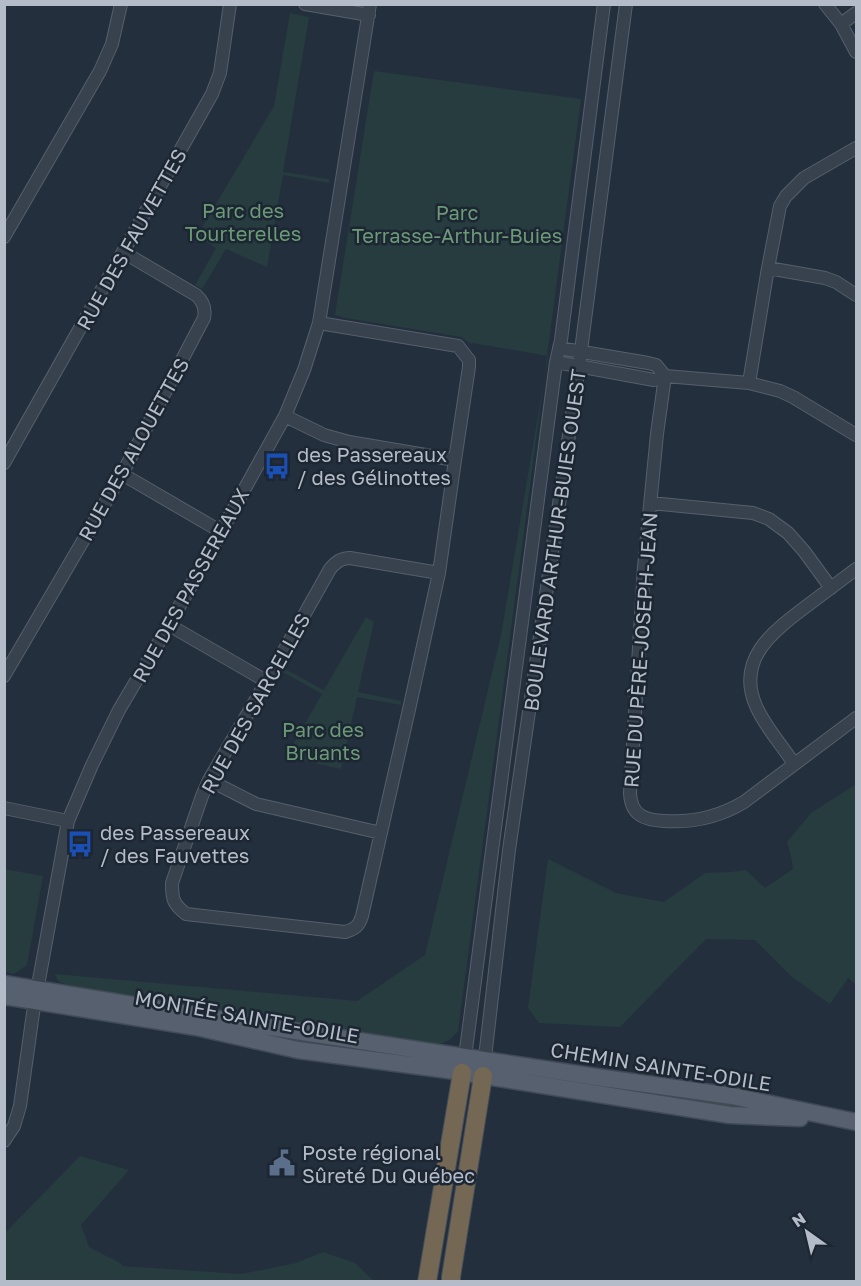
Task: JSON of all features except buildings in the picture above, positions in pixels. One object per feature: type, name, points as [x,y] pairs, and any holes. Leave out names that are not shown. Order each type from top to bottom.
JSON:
[{"type":"highway","points":[[427,1281],[464,1065]]},
{"type":"highway","points":[[451,1281],[484,1068]]},
{"type":"main road","name":"MONTÉE SAINTE-ODILE","points":[[4,984],[36,995],[298,1050],[484,1068]]},
{"type":"main road","name":"MONTÉE SAINTE-ODILE","points":[[4,996],[36,995]]},
{"type":"main road","name":"CHEMIN SAINTE-ODILE","points":[[484,1068],[730,1115],[853,1121]]},
{"type":"street","points":[[4,237],[100,71],[112,44],[121,4]]},
{"type":"street","name":"RUE DES FAUVETTES","points":[[6,458],[212,93],[220,73],[230,4]]},
{"type":"street","points":[[305,4],[369,10]]},
{"type":"street","name":"BOULEVARD ARTHUR-BUIES OUEST","points":[[464,1065],[604,4]]},
{"type":"street","name":"BOULEVARD ARTHUR-BUIES OUEST","points":[[484,1068],[510,850],[579,366],[626,4]]},
{"type":"street","points":[[825,4],[841,24],[856,52]]},
{"type":"street","name":"RUE DES PASSEREAUX","points":[[4,1141],[14,1126],[20,1106],[36,995],[68,820],[119,710],[285,416],[304,370],[319,323],[369,10]]},
{"type":"street","points":[[841,24],[856,13]]},
{"type":"street","points":[[749,383],[780,207],[786,196],[804,178],[856,148]]},
{"type":"street","name":"RUE DES ALOUETTES","points":[[4,676],[122,474],[206,311],[202,300],[196,295],[123,252]]},
{"type":"street","points":[[768,268],[825,278],[856,295]]},
{"type":"street","name":"RUE DES SARCELLES","points":[[319,323],[458,346],[469,360],[439,573],[381,833],[359,925],[353,930],[345,932],[186,914],[177,907],[172,897],[172,883],[202,796],[209,780],[335,562],[342,558],[350,558],[439,573]]},
{"type":"street","points":[[559,348],[656,365],[665,376]]},
{"type":"street","points":[[556,362],[654,380],[665,376],[749,383],[793,397],[856,435]]},
{"type":"street","name":"RUE DU PÈRE-JOSEPH-JEAN","points":[[665,376],[644,567],[630,793],[633,809],[642,817],[658,821],[682,822],[698,820],[732,809],[856,718]]},
{"type":"street","points":[[285,416],[324,435],[349,442],[454,460]]},
{"type":"street","points":[[122,474],[220,531]]},
{"type":"street","points":[[651,502],[753,513],[769,519],[788,532],[831,588]]},
{"type":"street","points":[[794,764],[756,706],[750,677],[754,660],[762,645],[777,628],[856,569]]},
{"type":"street","points":[[169,625],[266,681]]},
{"type":"street","points":[[209,780],[256,804],[381,833]]},
{"type":"street","points":[[4,808],[68,820]]},
{"type":"green space","name":"Parc des Tourterelles","points":[[290,13],[309,17],[283,172],[329,179],[329,183],[283,175],[267,267],[226,249],[202,289],[195,285],[216,248],[197,236],[274,106]]},
{"type":"green space","name":"Parc Terrasse-Arthur-Buies","points":[[374,71],[581,99],[547,356],[471,344],[461,337],[335,315]]},
{"type":"green space","points":[[544,381],[458,1031],[450,1039],[439,1044],[70,988],[58,981],[55,974],[357,1001],[425,955],[501,635]]},
{"type":"green space","name":"Parc des Bruants","points":[[366,617],[374,622],[358,692],[401,701],[401,705],[357,697],[341,769],[286,757],[322,694],[281,671],[283,668],[324,690]]},
{"type":"green space","points":[[856,784],[856,985],[848,978],[830,1004],[792,977],[755,940],[706,939],[620,1027],[539,1023],[528,1008],[548,859],[616,893],[664,902],[705,873],[746,870],[765,888],[793,869],[787,842],[811,813]]},
{"type":"green space","points":[[4,869],[43,876],[27,965],[14,974],[5,972]]},
{"type":"green space","points":[[80,1156],[129,1170],[81,1225],[89,1247],[122,1264],[121,1266],[241,1274],[296,1263],[323,1252],[355,1263],[374,1281],[5,1281],[5,1233]]},
{"type":"place","name":"des Passereaux / des Gélinottes","points":[[277,466]]},
{"type":"place","name":"des Passereaux / des Fauvettes","points":[[80,844]]},
{"type":"place","name":"Poste régional Sûreté Du Québec","points":[[282,1163]]}]
